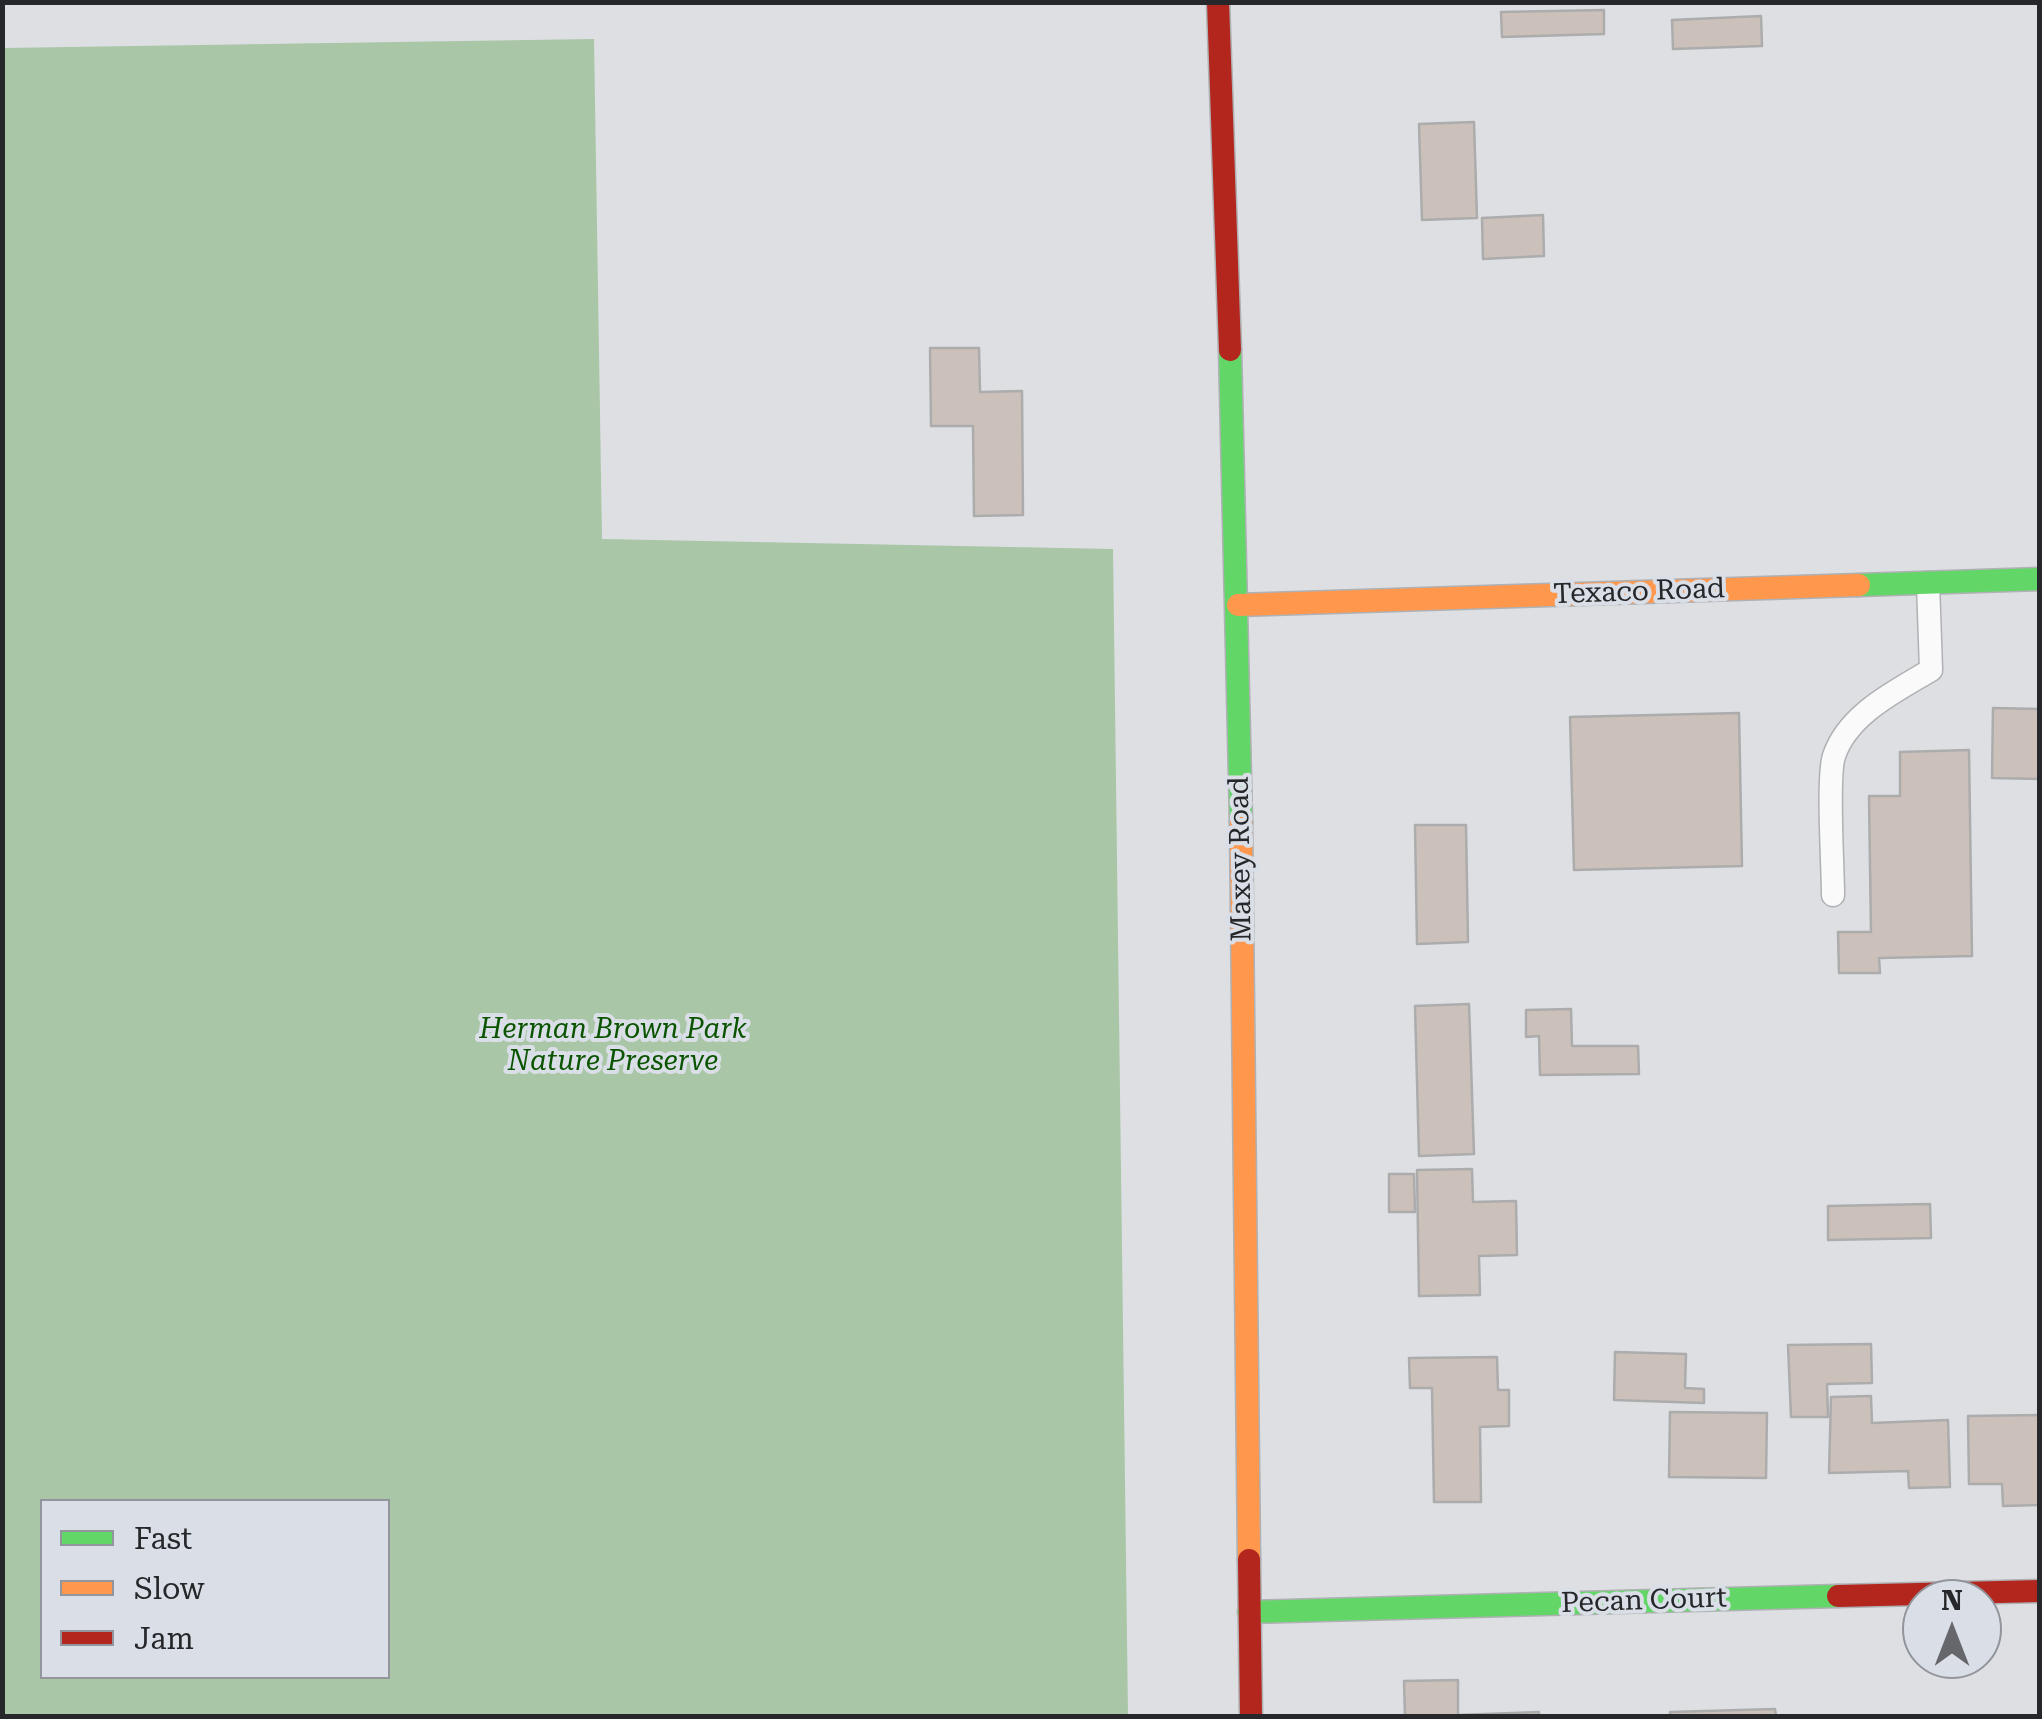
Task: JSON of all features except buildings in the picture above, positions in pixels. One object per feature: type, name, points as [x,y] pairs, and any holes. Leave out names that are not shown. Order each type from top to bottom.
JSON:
[{"type":"main road","name":"Maxey Road","points":[[1218,2],[1238,605],[1251,1716]]},
{"type":"main road","name":"Texaco Road","points":[[1238,605],[2040,579]]},
{"type":"main road","name":"Pecan Court","points":[[1249,1612],[2040,1591]]},
{"type":"lane","points":[[1833,895],[1834,756],[1854,724],[1880,700],[1931,670],[1928,582]]},
{"type":"green space","name":"Herman Brown Park Nature Preserve","points":[[594,39],[602,539],[1113,549],[1128,1716],[3,1716],[3,48]]},
{"type":"traffic: fast","points":[[1230,350],[1241,822]]},
{"type":"traffic: fast","points":[[1859,585],[2040,579]]},
{"type":"traffic: fast","points":[[1249,1612],[1838,1596]]},
{"type":"traffic: slow","points":[[1238,605],[1859,585]]},
{"type":"traffic: slow","points":[[1241,822],[1249,1560]]},
{"type":"traffic: jam","points":[[1218,2],[1230,350]]},
{"type":"traffic: jam","points":[[1249,1560],[1251,1716]]},
{"type":"traffic: jam","points":[[1838,1596],[2040,1591]]}]
